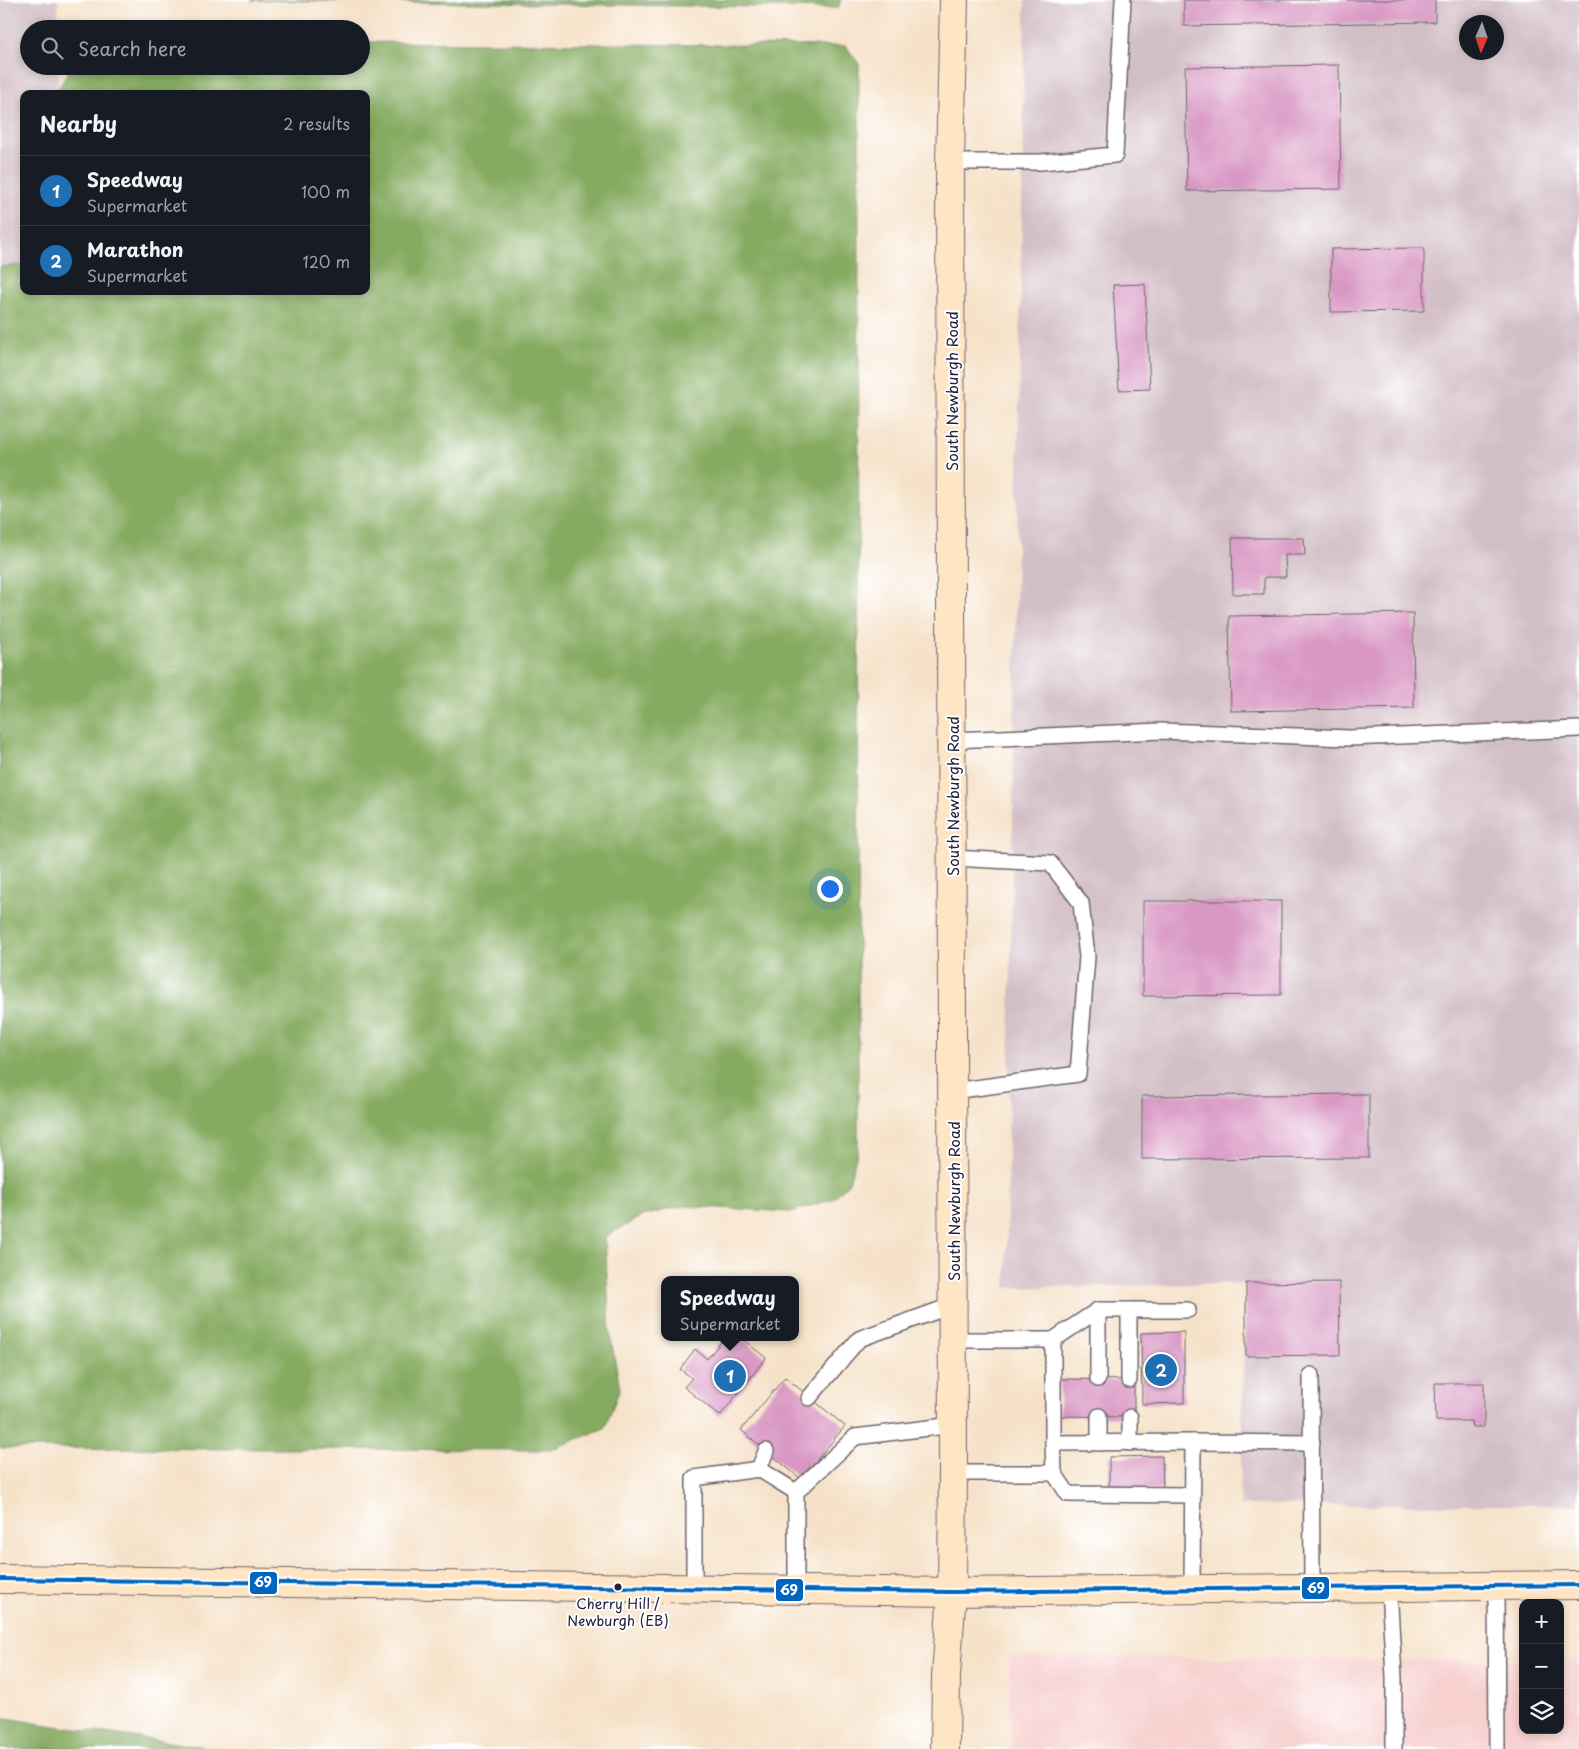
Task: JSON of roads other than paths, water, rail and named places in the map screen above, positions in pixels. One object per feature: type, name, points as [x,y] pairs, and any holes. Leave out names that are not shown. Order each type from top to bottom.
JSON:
[{"type":"main road","name":"South Newburgh Road","points":[[945,1749],[946,1676],[952,1592],[953,1473],[950,162],[954,0]]},
{"type":"main road","points":[[0,1579],[952,1592],[1579,1586]]},
{"type":"lane","points":[[950,162],[1041,162],[1115,155],[1122,0]]},
{"type":"lane","points":[[952,740],[1161,731],[1349,738],[1579,729]]},
{"type":"lane","points":[[952,858],[1050,863],[1081,903],[1087,957],[1078,1074],[953,1092]]},
{"type":"lane","points":[[809,1398],[859,1339],[953,1305]]},
{"type":"lane","points":[[953,1340],[1053,1340],[1098,1310],[1188,1310]]},
{"type":"lane","points":[[1098,1310],[1098,1379]]},
{"type":"lane","points":[[1129,1310],[1129,1380]]},
{"type":"lane","points":[[1053,1340],[1054,1473],[1068,1494],[1192,1494]]},
{"type":"lane","points":[[1311,1375],[1312,1588]]},
{"type":"lane","points":[[1099,1416],[1099,1443]]},
{"type":"lane","points":[[1130,1417],[1130,1442]]},
{"type":"lane","points":[[796,1590],[796,1492],[855,1437],[953,1424]]},
{"type":"lane","points":[[1192,1590],[1194,1442]]},
{"type":"lane","points":[[1053,1443],[1312,1443]]},
{"type":"lane","points":[[759,1469],[766,1450]]},
{"type":"lane","points":[[694,1589],[694,1478],[759,1469],[796,1492]]},
{"type":"lane","points":[[953,1473],[1054,1473]]},
{"type":"lane","points":[[1496,1586],[1498,1749]]},
{"type":"lane","points":[[1390,1588],[1394,1677],[1394,1749]]},
{"type":"place","name":"Marathon","points":[[1161,1370]]},
{"type":"place","name":"Speedway","points":[[730,1376]]},
{"type":"place","name":"Cherry Hill / Newburgh (EB)","points":[[618,1587]]}]
